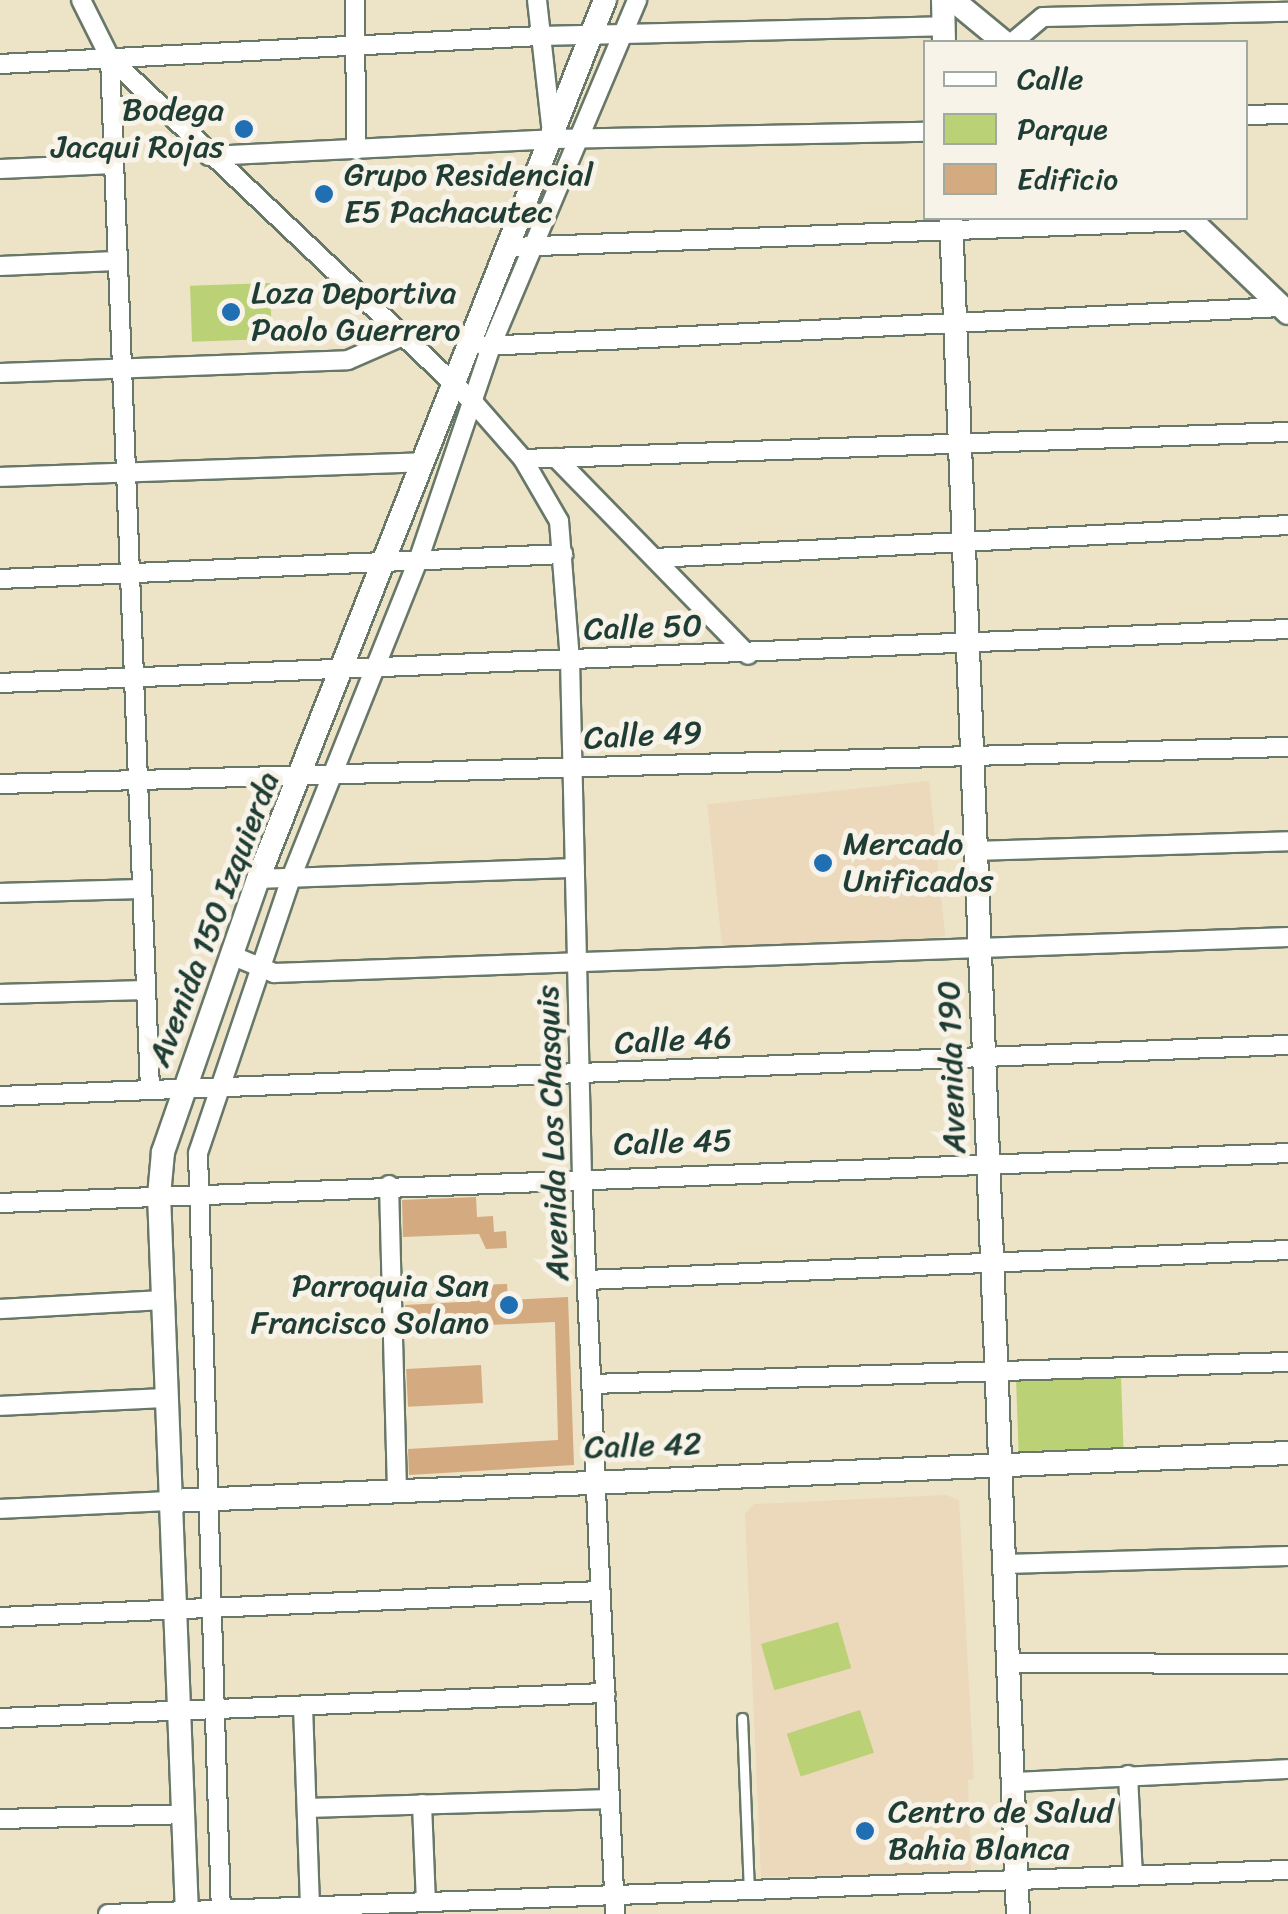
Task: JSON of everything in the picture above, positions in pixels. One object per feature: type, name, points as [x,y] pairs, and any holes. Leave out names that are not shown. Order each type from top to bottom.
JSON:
[{"type":"street","points":[[81,0],[110,58],[150,1090]]},
{"type":"street","points":[[355,0],[356,150]]},
{"type":"street","points":[[537,0],[552,140]]},
{"type":"street","name":"Avenida 150 Izquierda","points":[[221,1912],[217,1709],[205,1499],[196,1194],[216,1086],[291,878],[418,562],[474,403],[482,346],[512,247],[606,0]]},
{"type":"street","name":"Avenida 150 Izquierda","points":[[187,1912],[159,1196],[163,1152],[258,879],[305,771],[420,462],[456,385],[482,346],[536,246],[636,0]]},
{"type":"street","points":[[0,64],[356,49],[540,36],[944,34],[943,0]]},
{"type":"street","points":[[953,0],[1002,40]]},
{"type":"street","points":[[1015,40],[1043,17],[1288,12]]},
{"type":"street","name":"Avenida Los Chasquis","points":[[110,58],[209,156],[474,403],[524,459],[559,521],[570,660],[583,1076],[582,1176],[615,1905]]},
{"type":"street","points":[[1248,116],[1288,114]]},
{"type":"street","points":[[209,156],[581,139],[923,132]]},
{"type":"street","points":[[0,169],[114,164]]},
{"type":"street","points":[[512,247],[951,224],[1142,220]]},
{"type":"street","points":[[1191,220],[1285,310]]},
{"type":"street","name":"Avenida 190","points":[[951,224],[1018,1914]]},
{"type":"street","points":[[0,266],[116,260]]},
{"type":"street","points":[[482,346],[1285,310]]},
{"type":"street","points":[[0,373],[348,360],[403,336]]},
{"type":"street","points":[[524,459],[1288,432]]},
{"type":"street","points":[[556,458],[748,654]]},
{"type":"street","points":[[0,477],[420,462]]},
{"type":"street","points":[[655,558],[1288,525]]},
{"type":"street","points":[[0,580],[562,554]]},
{"type":"street","name":"Calle 50","points":[[0,684],[1288,629]]},
{"type":"street","name":"Calle 49","points":[[0,784],[335,770],[572,770],[973,751],[1288,746]]},
{"type":"street","points":[[975,851],[1288,841]]},
{"type":"street","points":[[258,879],[575,868]]},
{"type":"street","points":[[0,893],[141,888]]},
{"type":"street","points":[[230,956],[274,974],[1288,936]]},
{"type":"street","points":[[0,994],[146,990]]},
{"type":"street","name":"Calle 46","points":[[0,1096],[583,1076],[1288,1045]]},
{"type":"street","name":"Calle 45","points":[[0,1203],[582,1176],[1288,1153]]},
{"type":"street","points":[[389,1185],[397,1488]]},
{"type":"street","points":[[587,1280],[1288,1250]]},
{"type":"street","points":[[0,1309],[163,1300]]},
{"type":"street","points":[[592,1384],[1288,1362]]},
{"type":"street","points":[[0,1406],[166,1398]]},
{"type":"street","name":"Calle 42","points":[[0,1509],[397,1488],[1288,1453]]},
{"type":"street","points":[[1005,1564],[1288,1556]]},
{"type":"street","points":[[0,1617],[210,1604],[600,1591]]},
{"type":"street","points":[[1008,1663],[1288,1664]]},
{"type":"street","points":[[0,1718],[606,1693]]},
{"type":"street","points":[[303,1706],[310,1906]]},
{"type":"street","points":[[1013,1782],[1288,1769]]},
{"type":"street","points":[[1128,1776],[1132,1876]]},
{"type":"street","points":[[307,1808],[610,1799]]},
{"type":"street","points":[[422,1804],[426,1902]]},
{"type":"street","points":[[0,1819],[185,1814]]},
{"type":"street","points":[[108,1914],[426,1902],[615,1905],[749,1890],[1288,1870]]},
{"type":"lane","points":[[742,1718],[749,1890]]},
{"type":"shaded area","name":"Mercado Unificados","points":[[929,781],[945,936],[724,959],[707,804]]},
{"type":"shaded area","points":[[946,1495],[959,1500],[974,1779],[968,1780],[971,1873],[761,1877],[745,1514],[754,1504]]},
{"type":"green space","name":"Loza Deportiva Paolo Guerrero","points":[[270,283],[272,339],[192,342],[190,286]]},
{"type":"green space","points":[[1121,1376],[1124,1448],[1019,1452],[1016,1380]]},
{"type":"green space","points":[[838,1622],[851,1668],[774,1690],[761,1644]]},
{"type":"green space","points":[[860,1710],[874,1753],[801,1777],[787,1734]]},
{"type":"building","points":[[476,1197],[477,1217],[493,1216],[494,1232],[506,1231],[507,1248],[486,1249],[479,1234],[403,1237],[402,1200]]},
{"type":"building","points":[[507,1284],[508,1300],[568,1297],[574,1465],[409,1475],[408,1449],[558,1440],[555,1322],[406,1329],[405,1305],[478,1301],[477,1285]]},
{"type":"building","points":[[481,1365],[483,1403],[408,1407],[406,1369]]},
{"type":"place","name":"Bodega Jacqui Rojas","points":[[244,129]]},
{"type":"place","name":"Grupo Residencial E5 Pachacutec","points":[[324,194]]},
{"type":"place","name":"Loza Deportiva Paolo Guerrero","points":[[231,312]]},
{"type":"place","name":"Mercado Unificados","points":[[823,863]]},
{"type":"place","name":"Parroquia San Francisco Solano","points":[[509,1305]]},
{"type":"place","name":"Centro de Salud Bahia Blanca","points":[[865,1831]]}]
